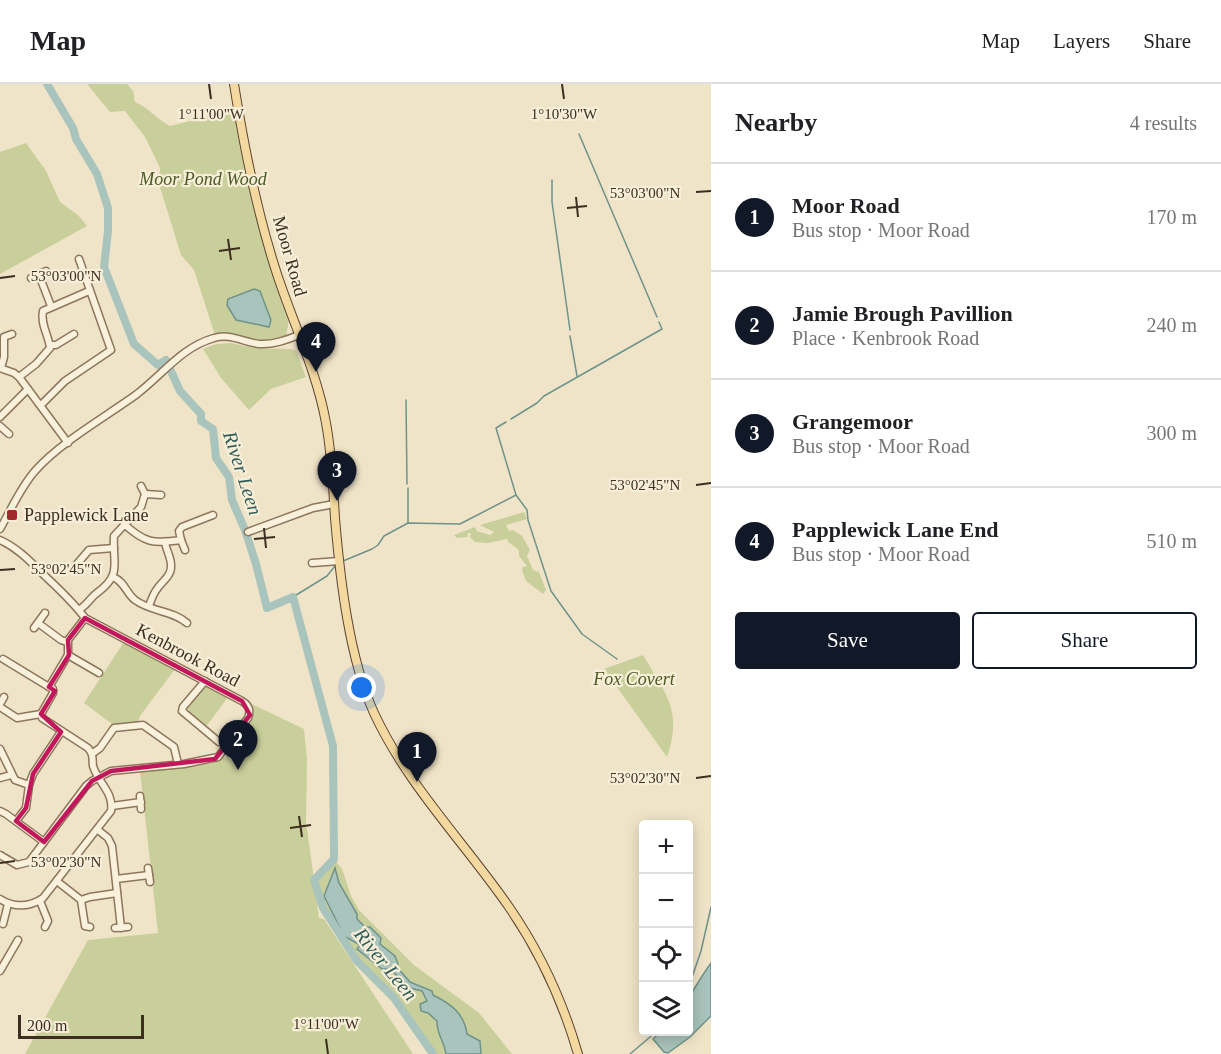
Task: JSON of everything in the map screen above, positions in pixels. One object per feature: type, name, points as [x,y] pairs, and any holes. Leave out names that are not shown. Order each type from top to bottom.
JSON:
[{"type":"main road","name":"Moor Road","points":[[234,84],[244,140],[267,237],[325,415],[331,458],[339,561],[356,660],[374,712],[398,757],[421,792],[518,921],[555,990],[578,1054]]},
{"type":"street","points":[[41,405],[65,381],[111,350],[79,259]]},
{"type":"street","points":[[31,278],[46,271]]},
{"type":"street","points":[[39,275],[51,306]]},
{"type":"street","points":[[51,345],[45,335],[41,315],[43,311],[89,291]]},
{"type":"street","points":[[12,334],[4,337],[4,357],[0,368],[20,377],[68,443]]},
{"type":"street","points":[[20,377],[36,364],[51,345],[56,345],[74,334]]},
{"type":"street","points":[[0,529],[35,471],[68,443],[140,392],[177,358],[204,342],[220,336],[256,344],[269,344],[299,335]]},
{"type":"street","points":[[0,417],[28,389]]},
{"type":"street","points":[[0,426],[9,434]]},
{"type":"street","points":[[80,609],[96,593],[104,589],[113,577],[115,534],[141,507],[145,494],[141,486]]},
{"type":"street","points":[[145,494],[161,495]]},
{"type":"street","points":[[248,532],[313,508],[334,504]]},
{"type":"street","points":[[185,550],[181,540],[182,527],[213,515]]},
{"type":"street","points":[[124,524],[147,541],[181,540]]},
{"type":"street","points":[[0,540],[35,564],[80,609],[85,618],[67,642],[68,655],[49,687]]},
{"type":"street","points":[[149,606],[156,590],[171,570],[171,561],[166,554],[165,542]]},
{"type":"street","points":[[79,546],[87,552]]},
{"type":"street","points":[[77,564],[89,550],[114,548]]},
{"type":"street","points":[[312,563],[339,561]]},
{"type":"street","points":[[113,577],[122,582],[137,602],[181,614],[187,623]]},
{"type":"street","points":[[45,614],[36,625],[67,642]]},
{"type":"street","name":"Kenbrook Road","points":[[0,855],[14,864],[22,865],[29,862],[86,786],[111,771],[210,760],[218,757],[250,715],[246,703],[85,618]]},
{"type":"street","points":[[68,655],[99,673]]},
{"type":"street","points":[[3,659],[53,689],[41,714]]},
{"type":"street","points":[[205,681],[182,711],[219,742]]},
{"type":"street","points":[[4,697],[0,706],[17,718],[41,714]]},
{"type":"street","points":[[0,899],[8,904],[27,905],[40,901],[58,882],[98,830],[112,806],[110,797],[93,766],[93,753],[42,718],[41,714]]},
{"type":"street","points":[[93,753],[100,748],[114,728],[143,725],[174,747],[178,764]]},
{"type":"street","points":[[16,821],[26,808],[29,784],[61,732]]},
{"type":"street","points":[[0,750],[6,759],[11,775],[19,782],[29,784]]},
{"type":"street","points":[[0,778],[11,775]]},
{"type":"street","points":[[112,806],[141,802]]},
{"type":"street","points":[[0,811],[44,842]]},
{"type":"street","points":[[98,830],[111,841],[121,927]]},
{"type":"street","points":[[116,879],[149,875]]},
{"type":"street","points":[[58,882],[81,900],[85,928]]},
{"type":"street","points":[[81,900],[117,893]]},
{"type":"street","points":[[40,901],[50,924]]},
{"type":"street","points":[[4,925],[8,904]]},
{"type":"street","points":[[0,971],[2,961],[18,940]]},
{"type":"highlighted area","points":[[85,618],[242,701],[250,715],[215,759],[111,771],[92,781],[44,842],[16,821],[26,808],[33,774],[61,732],[41,714],[55,691],[49,687],[69,655],[68,640]]},
{"type":"green space","name":"Moor Pond Wood","points":[[87,84],[127,84],[133,91],[135,102],[170,126],[233,110],[265,247],[289,320],[286,336],[259,340],[233,334],[215,335],[194,270],[181,255],[159,184],[160,168],[145,137],[125,111],[110,112]]},
{"type":"green space","points":[[26,143],[46,171],[60,202],[78,215],[87,226],[0,274],[0,152]]},
{"type":"green space","points":[[231,343],[254,348],[296,351],[306,377],[271,389],[249,410],[221,378],[203,349],[216,344]]},
{"type":"green space","points":[[524,512],[527,519],[506,525],[509,531],[513,530],[522,536],[530,550],[527,556],[533,570],[539,572],[546,590],[543,594],[526,581],[522,570],[527,566],[519,556],[519,551],[507,539],[488,543],[475,542],[470,537],[471,533],[468,533],[467,537],[457,538],[454,535],[475,527],[477,531],[490,535],[494,532],[480,525]]},
{"type":"green space","points":[[124,642],[175,669],[138,722],[112,724],[84,703]]},
{"type":"green space","name":"Fox Covert","points":[[643,655],[665,692],[673,715],[672,741],[667,757],[604,669]]},
{"type":"green space","points":[[206,686],[228,697],[205,728],[190,714],[188,708]]},
{"type":"green space","points":[[252,704],[304,729],[307,759],[306,822],[314,879],[334,859],[342,869],[351,896],[359,910],[414,965],[479,1013],[512,1054],[434,1054],[394,998],[357,961],[323,908],[314,881],[319,918],[324,919],[413,1054],[25,1054],[88,940],[158,933],[140,771],[213,763],[225,758],[249,726],[253,712]]},
{"type":"water","points":[[254,289],[260,291],[271,320],[269,327],[236,320],[227,305],[228,299]]},
{"type":"water","points":[[335,868],[339,883],[357,914],[357,919],[381,938],[380,944],[395,956],[398,964],[396,966],[410,982],[432,991],[433,995],[456,1010],[463,1020],[467,1034],[480,1041],[481,1054],[446,1054],[437,1021],[428,1013],[421,1011],[420,1004],[427,1001],[422,991],[410,988],[390,969],[382,969],[357,949],[360,945],[344,936],[324,896]]},
{"type":"water","points":[[711,963],[711,1016],[693,1034],[693,992]]},
{"type":"water","points":[[656,1036],[691,1036],[668,1053],[664,1052],[653,1039]]},
{"type":"waterway","name":"River Leen","points":[[47,84],[97,174],[108,208],[104,267],[134,344],[158,365],[166,360],[180,391],[201,414],[201,421],[213,429],[216,458],[229,477],[232,500],[245,530],[267,608],[293,597],[333,746],[334,859],[314,880],[323,908],[357,961],[394,998],[433,1054]]},
{"type":"waterway","points":[[579,134],[657,317]]},
{"type":"waterway","points":[[552,180],[552,202],[570,330]]},
{"type":"waterway","points":[[511,419],[544,396],[662,329],[659,322]]},
{"type":"waterway","points":[[570,336],[577,376]]},
{"type":"waterway","points":[[406,400],[407,484]]},
{"type":"waterway","points":[[506,422],[496,428],[516,495],[527,510],[528,520],[551,591],[582,634],[617,659]]},
{"type":"waterway","points":[[408,488],[408,523]]},
{"type":"waterway","points":[[343,561],[372,549],[384,536],[408,523],[460,524],[516,495]]},
{"type":"waterway","points":[[293,597],[327,576],[335,566]]},
{"type":"waterway","points":[[690,982],[701,951],[711,907]]},
{"type":"waterway","points":[[630,1054],[651,1036]]},
{"type":"place","name":"Papplewick Lane End","points":[[316,372]]},
{"type":"place","name":"Grangemoor","points":[[337,501]]},
{"type":"place","name":"Papplewick Lane","points":[[12,515]]},
{"type":"place","name":"Jamie Brough Pavillion","points":[[238,770]]},
{"type":"place","name":"Moor Road","points":[[417,782]]}]
